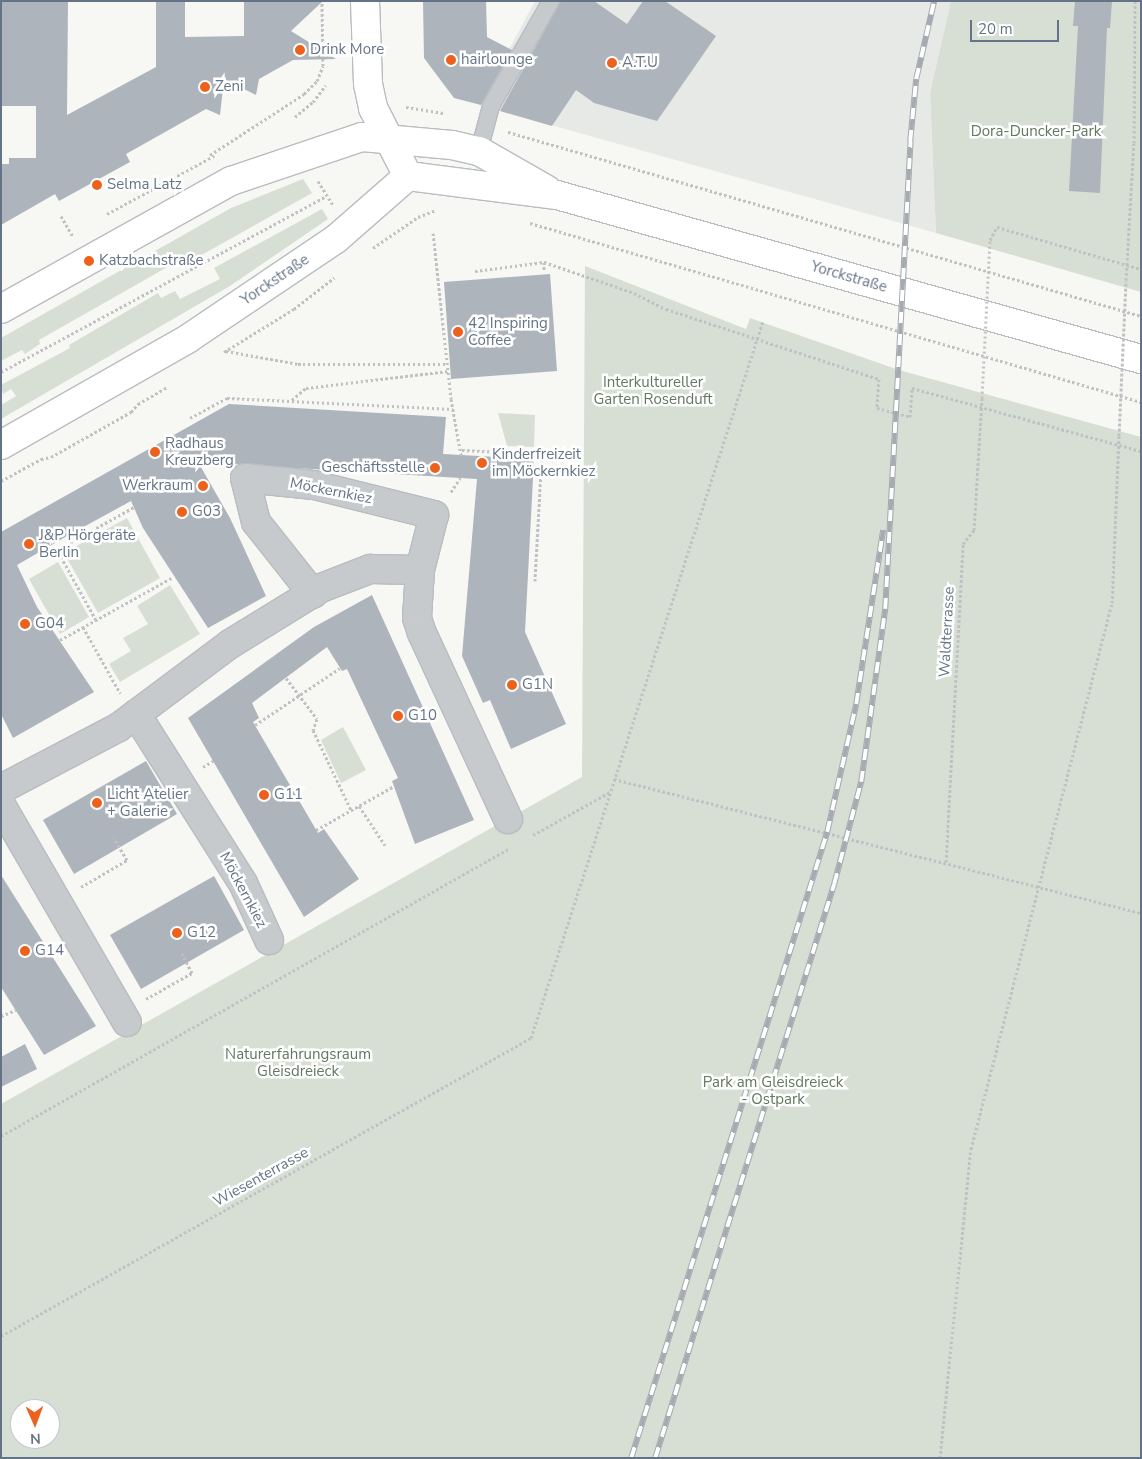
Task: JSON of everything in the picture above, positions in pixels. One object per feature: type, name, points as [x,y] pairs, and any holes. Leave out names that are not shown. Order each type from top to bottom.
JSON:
[{"type":"main road","points":[[366,1],[368,84],[373,108],[408,176]]},
{"type":"main road","name":"Yorckstraße","points":[[1,309],[231,181],[362,137],[482,138],[557,195]]},
{"type":"main road","name":"Yorckstraße","points":[[1,444],[189,338],[336,238],[408,176],[557,195],[1141,359]]},
{"type":"street","name":"Möckernkiez","points":[[313,594],[256,522],[246,478],[314,485],[434,515],[420,570],[416,618],[508,818]]},
{"type":"street","points":[[1,789],[119,727],[230,644],[313,594],[370,569],[420,570]]},
{"type":"street","name":"Möckernkiez","points":[[136,714],[243,883],[269,940]]},
{"type":"street","points":[[1,805],[124,1017]]},
{"type":"lane","points":[[482,138],[491,106],[551,1]]},
{"type":"path","points":[[207,158],[304,94],[317,81],[323,66],[322,1]]},
{"type":"path","points":[[940,1458],[971,1149],[1112,603],[1134,144],[1135,1]]},
{"type":"path","points":[[295,117],[312,102],[326,85]]},
{"type":"path","points":[[406,107],[423,108],[482,138],[1141,316]]},
{"type":"path","points":[[314,176],[337,212]]},
{"type":"path","points":[[1,372],[327,196]]},
{"type":"path","points":[[61,216],[73,237]]},
{"type":"path","points":[[369,251],[418,217]]},
{"type":"path","points":[[521,220],[1141,402]]},
{"type":"path","name":"Waldterrasse","points":[[946,862],[963,544],[974,530],[990,240],[997,227],[1128,265]]},
{"type":"path","points":[[433,233],[448,372],[462,455]]},
{"type":"path","points":[[544,262],[544,271]]},
{"type":"path","points":[[475,271],[544,262],[756,340],[879,379],[877,408],[896,414],[910,417],[912,388],[1141,451]]},
{"type":"path","points":[[1128,265],[1141,269]]},
{"type":"path","points":[[529,838],[610,791],[763,322]]},
{"type":"path","points":[[226,351],[298,364],[447,364]]},
{"type":"path","points":[[292,400],[306,388],[448,372]]},
{"type":"path","points":[[190,418],[227,398],[453,409]]},
{"type":"path","points":[[462,450],[542,454],[535,581]]},
{"type":"path","points":[[96,620],[57,550],[134,507]]},
{"type":"path","points":[[60,640],[174,577]]},
{"type":"path","points":[[83,627],[101,660]]},
{"type":"path","points":[[255,725],[340,668]]},
{"type":"path","points":[[286,678],[317,719],[313,730],[351,810]]},
{"type":"path","points":[[614,779],[1141,913]]},
{"type":"path","points":[[316,830],[394,786]]},
{"type":"path","name":"Wiesenterrasse","points":[[1,1336],[531,1038],[610,791]]},
{"type":"path","points":[[358,806],[385,844]]},
{"type":"path","points":[[57,901],[127,860],[114,838]]},
{"type":"path","points":[[1,1136],[512,847]]},
{"type":"path","points":[[124,1017],[192,973],[182,954]]},
{"type":"path","points":[[1,1016],[16,1010]]},
{"type":"shaded area","points":[[535,1],[951,1],[930,93],[936,233],[479,105]]},
{"type":"green space","name":"Dora-Duncker-Park","points":[[951,1],[1141,1],[1141,292],[936,233],[930,93]]},
{"type":"green space","points":[[303,179],[312,193],[182,266],[178,261],[39,340],[40,344],[25,354],[22,350],[1,361],[1,338],[231,208]]},
{"type":"green space","points":[[322,209],[328,219],[230,286],[1,419],[1,405],[16,396],[11,389],[3,394],[1,385],[70,348],[69,345],[158,293],[161,298],[175,291],[180,299],[220,279],[214,268]]},
{"type":"green space","name":"Park am Gleisdreieck - Ostpark","points":[[585,266],[746,329],[750,318],[899,370],[1141,437],[1141,1458],[1,1458],[1,1104],[582,777]]},
{"type":"green space","points":[[498,413],[535,415],[534,447],[507,446]]},
{"type":"green space","points":[[127,518],[160,578],[98,613],[64,553]]},
{"type":"green space","points":[[58,562],[89,617],[60,634],[29,579]]},
{"type":"green space","points":[[170,585],[200,634],[120,682],[109,664],[131,651],[123,638],[148,624],[137,606]]},
{"type":"green space","points":[[343,727],[366,770],[341,783],[321,740]]},
{"type":"building","points":[[1,1],[68,1],[67,115],[156,67],[156,1],[185,1],[185,37],[244,36],[244,1],[323,1],[291,31],[336,59],[293,60],[259,79],[256,95],[224,79],[220,115],[206,109],[126,154],[130,162],[59,201],[55,194],[1,225],[1,164],[9,164],[9,158],[36,158],[36,106],[1,106]]},
{"type":"building","points":[[423,1],[486,1],[487,37],[512,50],[481,105],[454,98],[424,58]]},
{"type":"building","name":"A.T.U","points":[[561,1],[594,1],[627,24],[643,1],[665,1],[716,36],[657,121],[594,103],[576,90],[552,126],[500,111]]},
{"type":"building","points":[[1075,1],[1112,1],[1110,28],[1107,28],[1100,193],[1069,191],[1078,26],[1073,26]]},
{"type":"building","points":[[550,274],[557,371],[451,379],[444,282]]},
{"type":"building","points":[[229,404],[446,417],[443,454],[534,459],[525,632],[566,724],[511,749],[490,700],[483,703],[462,656],[477,479],[198,462],[230,518],[266,596],[208,628],[143,528],[131,501],[67,536],[17,565],[37,607],[94,692],[13,738],[1,714],[1,532]]},
{"type":"building","points":[[372,595],[474,820],[415,844],[392,781],[398,778],[347,669],[342,671],[327,647],[252,703],[259,718],[253,722],[318,833],[324,829],[359,879],[304,917],[188,718],[314,627]]},
{"type":"building","points":[[146,761],[177,814],[74,874],[43,820]]},
{"type":"building","name":"G14","points":[[1,875],[96,1026],[44,1055],[1,987]]},
{"type":"building","name":"G12","points":[[214,876],[244,930],[141,989],[110,935]]},
{"type":"building","points":[[25,1044],[37,1069],[1,1087],[1,1057]]},
{"type":"railway","points":[[655,1458],[834,884],[861,782],[885,609],[910,141],[916,79],[934,1]]},
{"type":"railway","points":[[631,1458],[827,832],[856,704],[883,530]]},
{"type":"place","name":"Drink More","points":[[300,50]]},
{"type":"place","name":"hairlounge","points":[[451,60]]},
{"type":"place","name":"A.T.U","points":[[612,63]]},
{"type":"place","name":"Zeni","points":[[205,87]]},
{"type":"place","name":"Selma Latz","points":[[97,185]]},
{"type":"place","name":"Katzbachstraße","points":[[89,261]]},
{"type":"place","name":"42 Inspiring Coffee","points":[[458,332]]},
{"type":"place","name":"Radhaus Kreuzberg","points":[[155,452]]},
{"type":"place","name":"Kinderfreizeit im Möckernkiez","points":[[482,463]]},
{"type":"place","name":"Geschäftsstelle","points":[[435,468]]},
{"type":"place","name":"Werkraum","points":[[203,486]]},
{"type":"place","name":"G03","points":[[182,512]]},
{"type":"place","name":"J&P Hörgeräte Berlin","points":[[29,544]]},
{"type":"place","name":"G04","points":[[25,624]]},
{"type":"place","name":"G1N","points":[[512,685]]},
{"type":"place","name":"G10","points":[[398,716]]},
{"type":"place","name":"G11","points":[[264,795]]},
{"type":"place","name":"Licht Atelier + Galerie","points":[[97,803]]},
{"type":"place","name":"G12","points":[[177,933]]},
{"type":"place","name":"G14","points":[[25,951]]},
{"type":"park label","name":"Interkultureller Garten Rosenduft","points":[[653,390]]},
{"type":"park label","name":"Naturerfahrungsraum Gleisdreieck","points":[[298,1062]]}]
